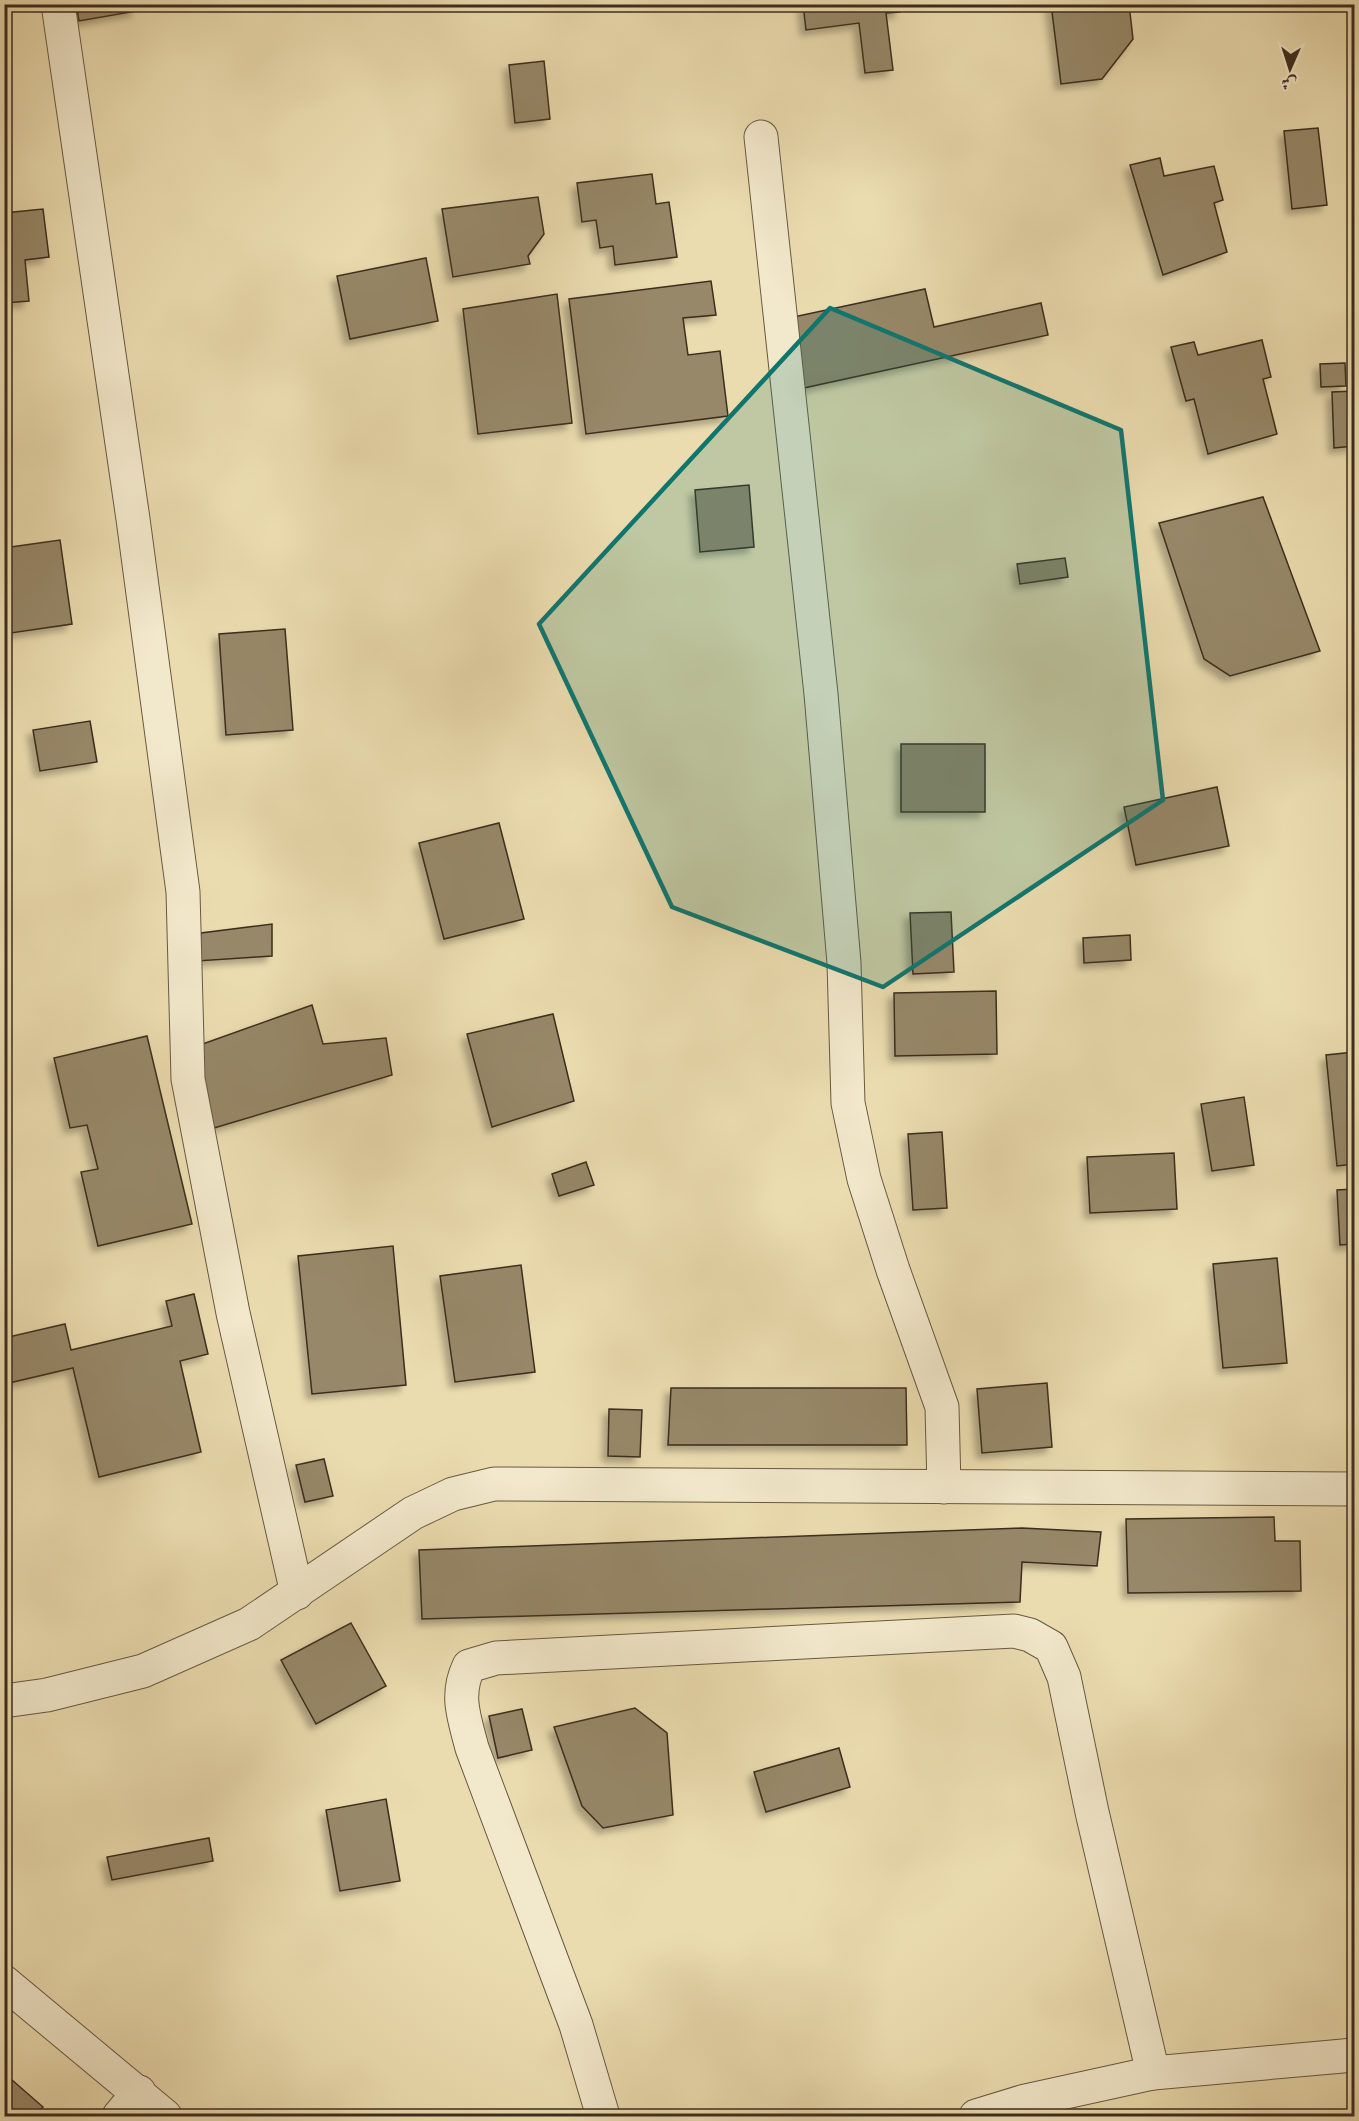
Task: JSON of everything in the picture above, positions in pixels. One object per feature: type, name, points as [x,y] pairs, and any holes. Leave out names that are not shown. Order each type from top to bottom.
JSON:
[{"type":"street","points":[[58,4],[135,530],[183,892],[188,1079],[233,1313],[297,1593]]},
{"type":"street","points":[[760,136],[821,694],[844,963],[848,1103],[867,1191],[942,1407],[944,1486]]},
{"type":"street","points":[[4,1701],[47,1695],[143,1671],[249,1624],[413,1513],[453,1494],[494,1484],[1354,1491]]},
{"type":"street","points":[[603,2116],[576,2025],[472,1748],[463,1712],[461,1683],[469,1666],[496,1658],[1014,1631],[1030,1635],[1051,1647],[1064,1677],[1092,1812],[1153,2073]]},
{"type":"street","points":[[4,1982],[129,2104],[165,2116]]},
{"type":"street","points":[[976,2116],[1025,2101],[1153,2073],[1354,2055]]},
{"type":"highlighted area","points":[[830,308],[1121,430],[1163,800],[883,987],[672,907],[539,624]]},
{"type":"building","points":[[76,4],[136,4],[137,11],[79,21]]},
{"type":"building","points":[[803,4],[899,4],[900,12],[886,13],[893,70],[865,73],[859,23],[806,30]]},
{"type":"building","points":[[1051,4],[1129,4],[1133,39],[1102,79],[1061,84]]},
{"type":"building","points":[[544,61],[550,119],[515,123],[509,65]]},
{"type":"building","points":[[1318,128],[1327,205],[1292,209],[1284,131]]},
{"type":"building","points":[[1160,158],[1164,176],[1214,166],[1223,200],[1214,203],[1227,252],[1163,275],[1130,165]]},
{"type":"building","points":[[652,174],[656,204],[669,202],[677,257],[615,265],[613,246],[600,248],[596,220],[582,222],[577,183]]},
{"type":"building","points":[[538,197],[544,234],[528,256],[530,264],[453,277],[442,209]]},
{"type":"building","points":[[43,209],[49,257],[25,260],[29,301],[4,303],[4,213]]},
{"type":"building","points":[[426,258],[438,321],[350,339],[337,276]]},
{"type":"building","points":[[711,281],[716,315],[683,318],[688,355],[720,351],[728,416],[586,434],[569,299]]},
{"type":"building","points":[[925,289],[934,327],[1041,303],[1048,335],[799,389],[784,319]]},
{"type":"building","points":[[557,294],[572,423],[478,434],[463,309]]},
{"type":"building","points":[[1262,340],[1271,377],[1263,379],[1277,434],[1208,454],[1194,399],[1186,401],[1171,347],[1194,342],[1198,355]]},
{"type":"building","points":[[1345,363],[1346,386],[1321,387],[1320,364]]},
{"type":"building","points":[[1354,391],[1354,446],[1334,448],[1332,392]]},
{"type":"building","points":[[749,485],[754,547],[700,552],[695,490]]},
{"type":"building","points":[[1263,497],[1320,651],[1230,676],[1204,659],[1159,523]]},
{"type":"building","points":[[60,540],[72,624],[4,634],[4,548]]},
{"type":"building","points":[[1065,558],[1068,577],[1020,584],[1017,564]]},
{"type":"building","points":[[285,629],[293,730],[226,735],[219,634]]},
{"type":"building","points":[[90,721],[97,762],[40,771],[33,730]]},
{"type":"building","points":[[901,744],[985,744],[985,812],[901,812]]},
{"type":"building","points":[[1217,787],[1229,846],[1136,865],[1124,807]]},
{"type":"building","points":[[499,823],[524,919],[444,939],[419,843]]},
{"type":"building","points":[[951,912],[954,972],[913,974],[910,913]]},
{"type":"building","points":[[272,924],[272,956],[197,961],[201,933]]},
{"type":"building","points":[[1130,935],[1131,960],[1084,963],[1083,938]]},
{"type":"building","points":[[996,991],[997,1054],[895,1056],[894,993]]},
{"type":"building","points":[[312,1005],[323,1044],[386,1038],[392,1075],[214,1128],[197,1046]]},
{"type":"building","points":[[553,1014],[574,1101],[492,1127],[467,1034]]},
{"type":"building","points":[[147,1036],[192,1224],[98,1246],[81,1172],[98,1169],[87,1125],[70,1128],[54,1058]]},
{"type":"building","points":[[1354,1052],[1354,1164],[1337,1166],[1326,1055]]},
{"type":"building","points":[[1244,1097],[1254,1165],[1212,1171],[1201,1104]]},
{"type":"building","points":[[942,1132],[947,1208],[913,1210],[908,1134]]},
{"type":"building","points":[[1174,1153],[1177,1209],[1090,1213],[1087,1157]]},
{"type":"building","points":[[586,1162],[594,1185],[559,1196],[552,1174]]},
{"type":"building","points":[[1354,1189],[1354,1244],[1340,1245],[1337,1190]]},
{"type":"building","points":[[393,1246],[406,1385],[312,1394],[298,1256]]},
{"type":"building","points":[[1277,1258],[1287,1363],[1223,1368],[1213,1264]]},
{"type":"building","points":[[521,1265],[535,1372],[455,1382],[440,1276]]},
{"type":"building","points":[[194,1294],[208,1354],[180,1361],[201,1452],[99,1477],[73,1368],[9,1383],[4,1364],[4,1338],[65,1324],[71,1350],[172,1326],[166,1301]]},
{"type":"building","points":[[1047,1383],[1052,1447],[982,1453],[977,1389]]},
{"type":"building","points":[[671,1388],[906,1388],[907,1445],[668,1445]]},
{"type":"building","points":[[609,1409],[642,1410],[640,1457],[608,1456]]},
{"type":"building","points":[[324,1459],[333,1496],[305,1502],[296,1465]]},
{"type":"building","points":[[1274,1517],[1275,1541],[1300,1541],[1301,1591],[1128,1593],[1126,1519]]},
{"type":"building","points":[[1022,1528],[1101,1532],[1097,1566],[1022,1562],[1020,1602],[422,1619],[419,1550]]},
{"type":"building","points":[[351,1623],[386,1686],[316,1724],[281,1660]]},
{"type":"building","points":[[635,1708],[667,1733],[673,1815],[603,1828],[582,1806],[554,1727]]},
{"type":"building","points":[[522,1709],[532,1750],[498,1758],[489,1716]]},
{"type":"building","points":[[839,1748],[850,1787],[766,1812],[754,1772]]},
{"type":"building","points":[[386,1799],[400,1881],[340,1891],[326,1810]]},
{"type":"building","points":[[209,1838],[213,1861],[112,1880],[107,1857]]},
{"type":"building","points":[[4,2073],[43,2107],[34,2116],[4,2116]]}]
